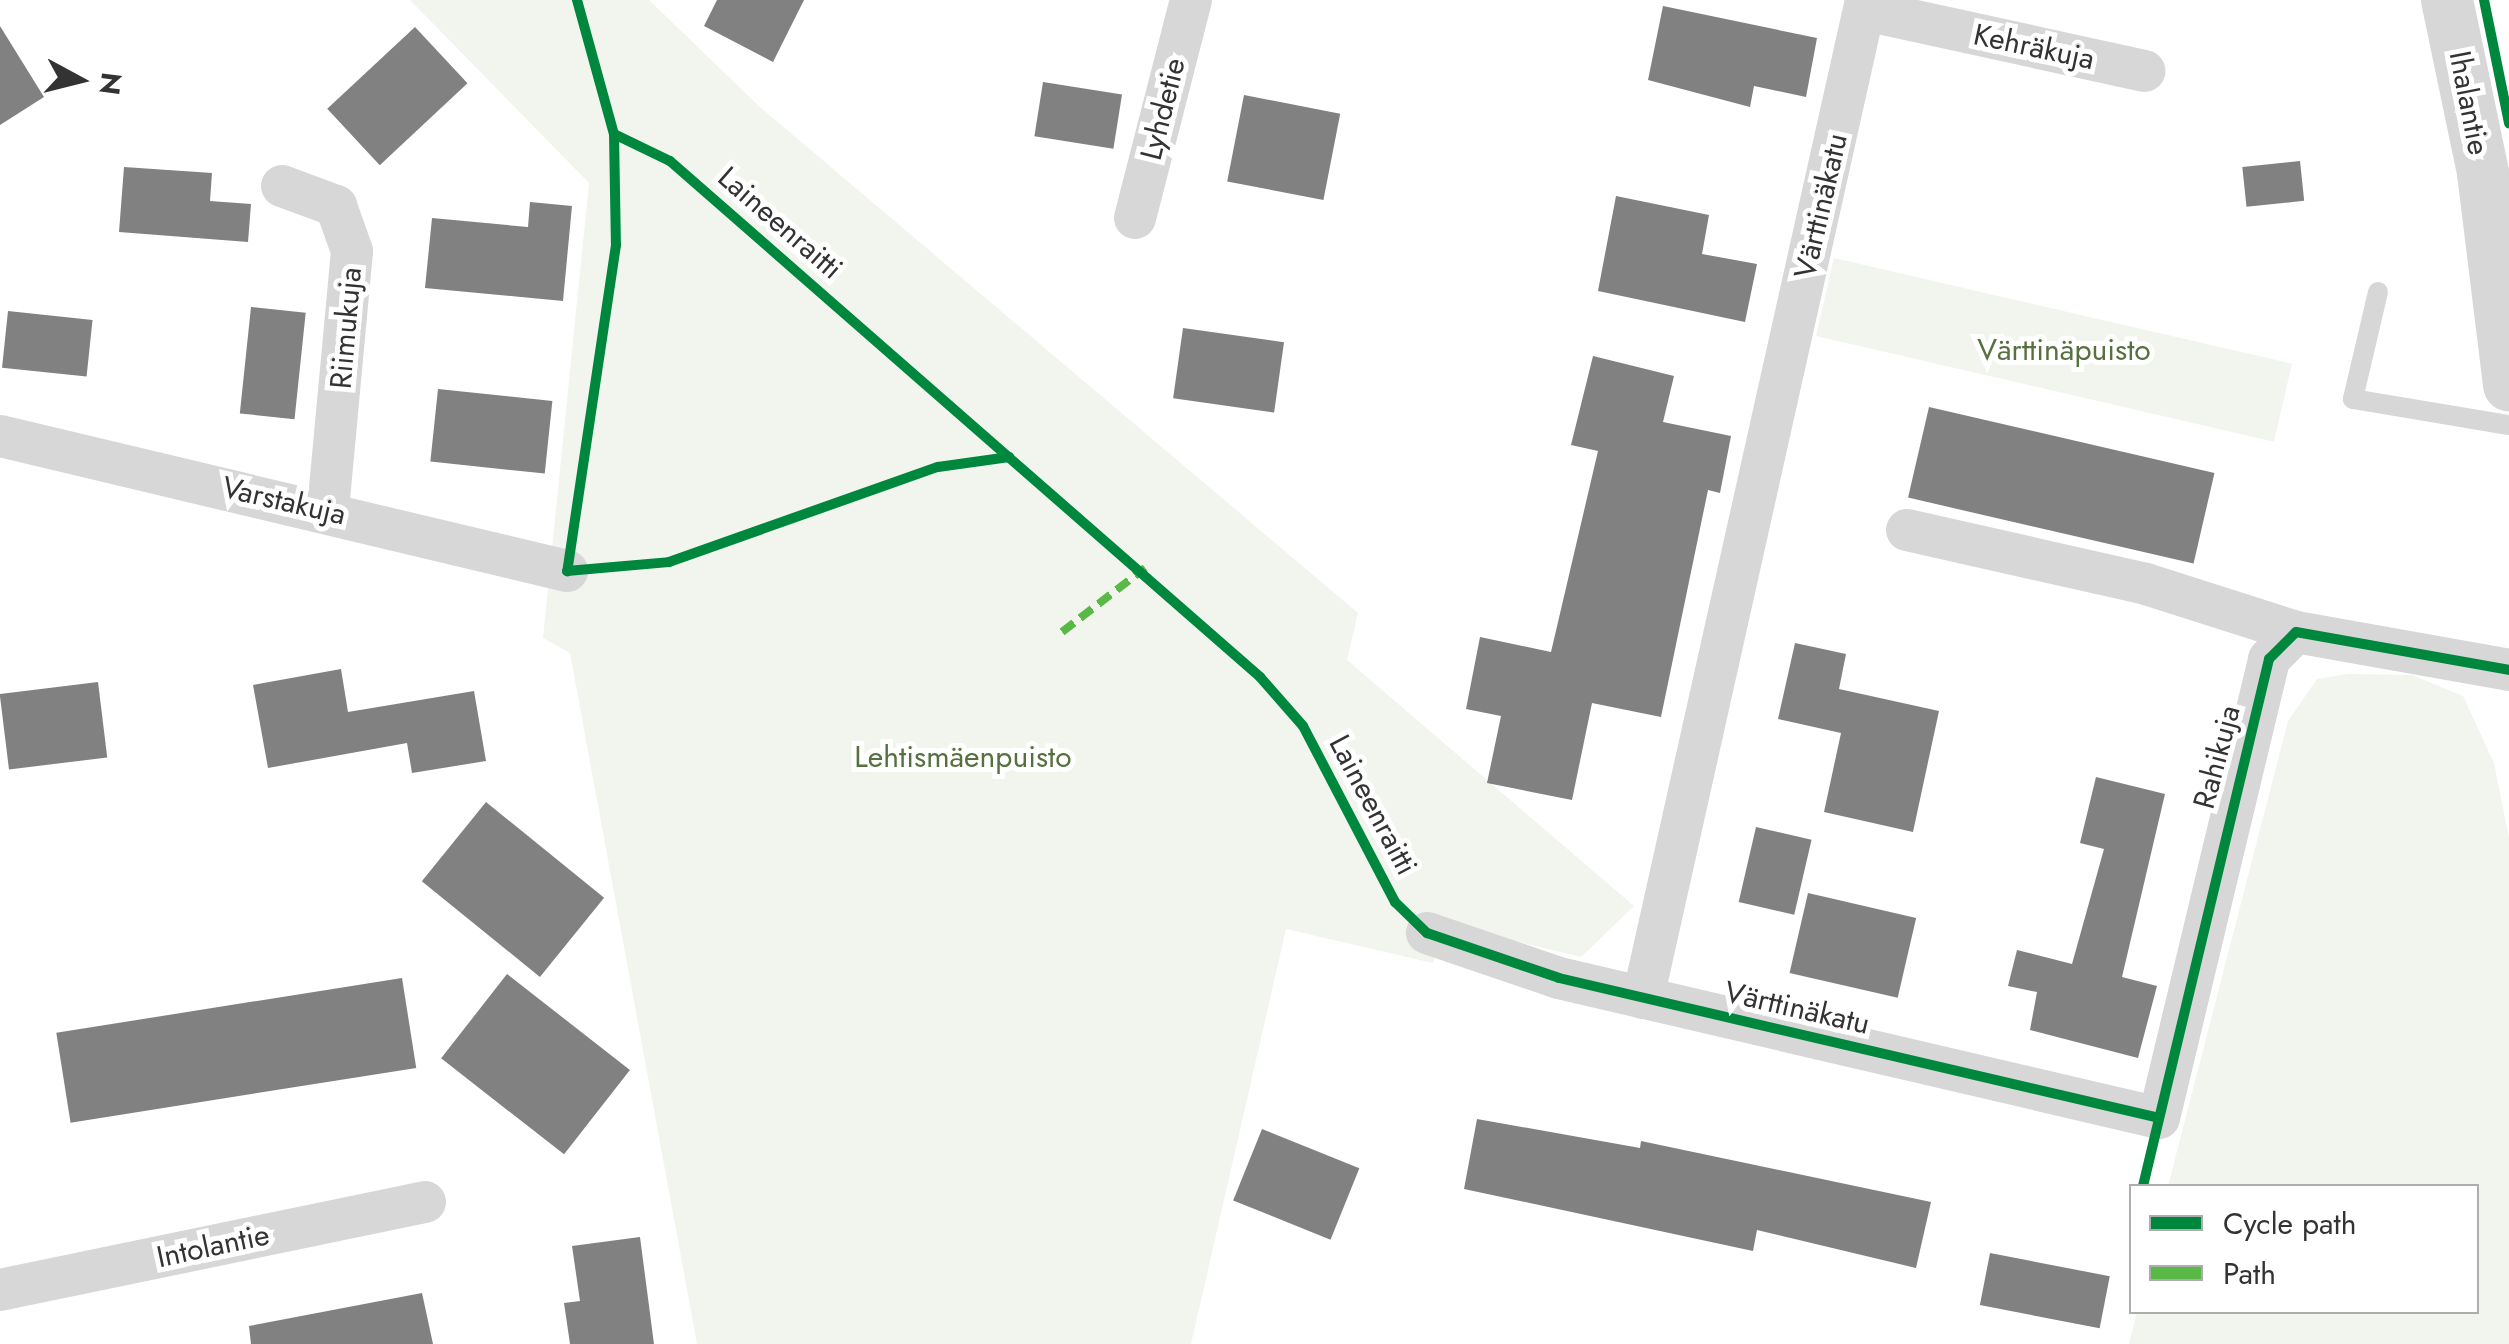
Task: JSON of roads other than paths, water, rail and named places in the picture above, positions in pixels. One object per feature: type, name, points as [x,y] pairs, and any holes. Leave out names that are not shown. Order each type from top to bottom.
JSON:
[{"type":"street","name":"Lyhdetie","points":[[1135,218],[1191,0]]},
{"type":"street","name":"Ihalantie","points":[[2446,0],[2496,173],[2509,386]]},
{"type":"street","name":"Kehräkuja","points":[[1866,5],[2144,72]]},
{"type":"street","name":"Värttinäkatu","points":[[1644,998],[1866,5]]},
{"type":"street","name":"Riimukuja","points":[[282,186],[336,206],[352,250],[328,511]]},
{"type":"street","name":"Varstakuja","points":[[0,436],[328,511],[567,571]]},
{"type":"street","points":[[1907,530],[2146,584],[2296,632],[2509,670]]},
{"type":"street","name":"Rahikuja","points":[[2159,1118],[2248,722],[2269,660],[2296,632]]},
{"type":"street","name":"Värttinäkatu","points":[[1427,933],[1644,998],[2159,1118]]},
{"type":"street","name":"Intolantie","points":[[0,1290],[425,1202]]},
{"type":"lane","points":[[2378,292],[2353,400],[2509,426]]},
{"type":"park label","name":"Värttinäpuisto","points":[[2064,350]]},
{"type":"park label","name":"Lehtismäenpuisto","points":[[963,757]]}]
